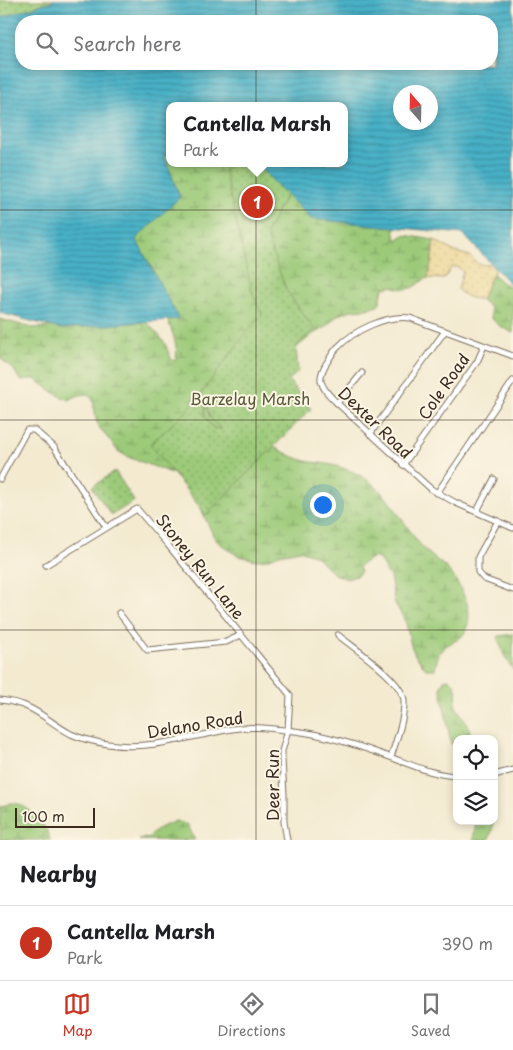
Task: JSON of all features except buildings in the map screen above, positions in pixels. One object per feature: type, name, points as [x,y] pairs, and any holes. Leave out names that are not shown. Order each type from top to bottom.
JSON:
[{"type":"street","name":"Dexter Road","points":[[513,356],[405,317],[378,323],[358,332],[337,348],[322,373],[321,380],[323,387],[337,403],[403,465],[437,493],[450,501],[513,528]]},
{"type":"street","points":[[370,434],[445,331]]},
{"type":"street","name":"Cole Road","points":[[403,465],[464,380],[484,346]]},
{"type":"street","points":[[337,403],[362,373]]},
{"type":"street","points":[[437,493],[513,381]]},
{"type":"street","points":[[0,479],[27,430],[34,430],[54,447],[106,527]]},
{"type":"street","points":[[477,512],[494,479]]},
{"type":"street","name":"Stoney Run Lane","points":[[46,565],[137,509],[168,544],[290,695],[288,730]]},
{"type":"street","points":[[498,521],[478,557],[478,572],[484,579],[513,590]]},
{"type":"street","points":[[120,613],[147,650],[226,642],[241,636]]},
{"type":"street","points":[[338,635],[392,679],[401,692],[404,707],[391,757]]},
{"type":"street","name":"Delano Road","points":[[0,700],[28,707],[75,735],[112,745],[145,745],[234,729],[288,730],[314,734],[391,757],[436,773],[453,775]]},
{"type":"street","name":"Deer Run","points":[[287,840],[284,830],[282,751],[288,730]]},
{"type":"street","points":[[498,774],[513,770]]},
{"type":"green space","points":[[0,0],[55,0],[53,15],[15,15],[15,28],[0,46]]},
{"type":"green space","points":[[166,145],[166,167],[305,167],[394,227],[396,240],[404,235],[434,240],[428,278],[410,288],[390,287],[383,289],[378,305],[338,315],[324,328],[313,334],[295,349],[258,438],[294,457],[343,468],[358,474],[371,483],[388,500],[425,550],[451,573],[460,587],[469,609],[468,624],[462,636],[443,648],[437,659],[435,669],[426,669],[415,655],[406,623],[395,603],[390,577],[379,559],[374,557],[363,563],[359,567],[361,572],[347,579],[334,574],[316,556],[300,550],[279,554],[268,559],[256,560],[230,551],[215,539],[200,507],[177,475],[128,457],[118,451],[99,427],[93,400],[87,394],[68,400],[35,379],[20,380],[14,370],[0,358],[0,319],[32,328],[145,320],[162,339],[172,360],[175,361],[177,350],[167,319],[125,241]]},
{"type":"green space","name":"Barzelay Marsh","points":[[224,167],[294,167],[298,171],[266,234],[286,290],[314,329],[296,346],[298,371],[289,381],[311,409],[206,515],[150,444],[186,412],[197,398],[205,406],[205,417],[213,428],[222,429],[211,418],[208,412],[208,403],[200,395],[249,329],[262,315],[252,292]]},
{"type":"green space","points":[[494,274],[501,282],[513,288],[513,333],[500,326],[491,318],[490,307],[481,300]]},
{"type":"green space","points":[[115,471],[134,501],[112,515],[92,487]]},
{"type":"green space","points":[[513,634],[513,670],[504,655],[498,639],[499,636]]},
{"type":"green space","points":[[444,680],[452,681],[456,687],[455,705],[471,734],[453,735],[453,745],[451,744],[441,690]]},
{"type":"green space","points":[[11,803],[30,810],[45,827],[50,840],[0,840],[0,807]]},
{"type":"green space","points":[[176,821],[188,825],[195,840],[139,840],[149,837],[159,828]]},
{"type":"green space","points":[[475,825],[493,825],[488,840],[473,840]]},
{"type":"sand","points":[[434,240],[455,252],[470,256],[478,264],[489,264],[495,269],[481,300],[468,297],[460,292],[458,288],[463,272],[458,267],[452,267],[444,279],[428,278]]},
{"type":"water","points":[[55,0],[513,0],[513,287],[463,234],[311,219],[259,167],[348,167],[348,102],[166,102],[166,154],[164,155],[166,167],[169,167],[180,197],[136,239],[179,319],[61,329],[0,313],[0,18]]},
{"type":"place","name":"Cantella Marsh","points":[[257,202]]}]
